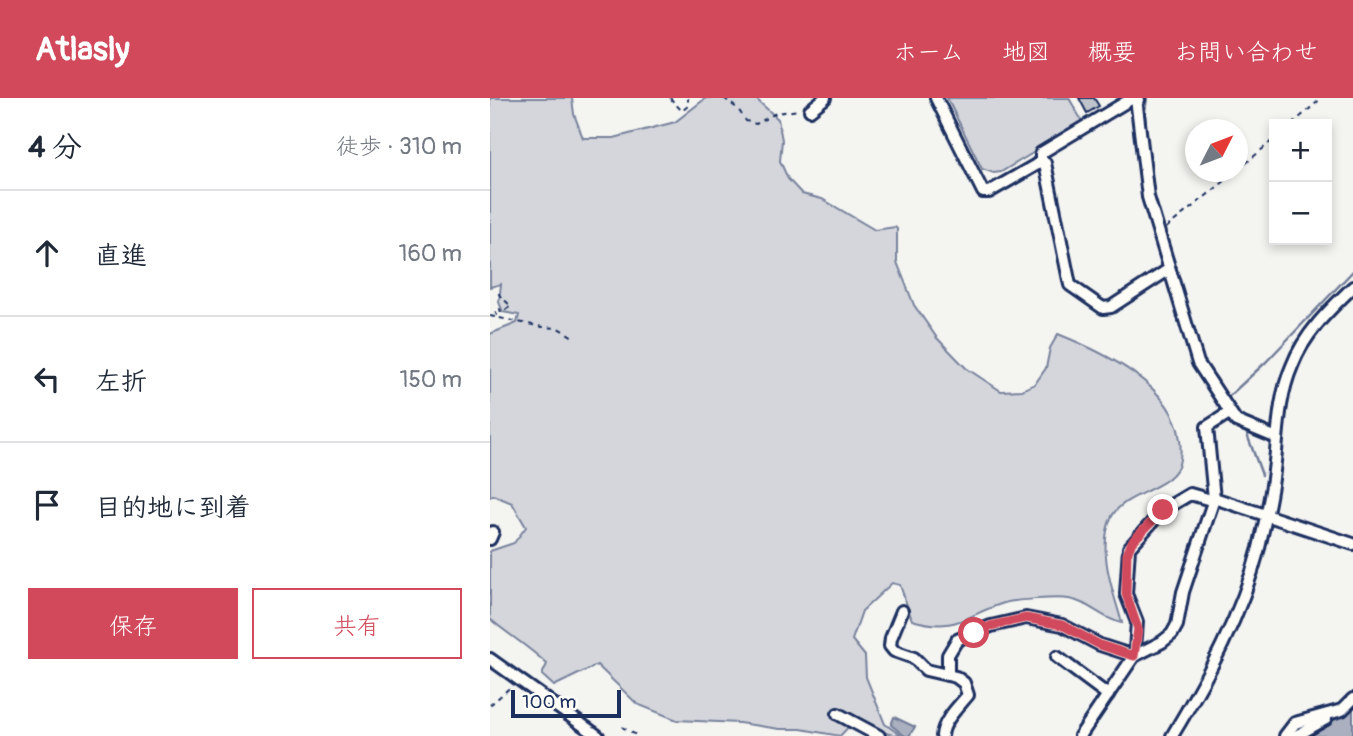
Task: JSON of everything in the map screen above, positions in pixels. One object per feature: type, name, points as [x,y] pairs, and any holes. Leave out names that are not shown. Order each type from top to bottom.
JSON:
[{"type":"street","points":[[810,110],[825,98]]},
{"type":"street","points":[[936,98],[983,192],[989,192],[1041,160]]},
{"type":"street","points":[[1168,270],[1111,307],[1103,309],[1070,285],[1045,163],[1041,160],[1041,153],[1131,99],[1138,99],[1147,197],[1198,363],[1236,421],[1277,438]]},
{"type":"street","points":[[1172,736],[1222,648],[1244,597],[1271,492],[1285,384],[1292,365],[1316,325],[1353,287]]},
{"type":"street","points":[[948,675],[948,655],[957,640],[990,626],[1026,618],[1062,625],[1100,645],[1134,656],[1162,642],[1175,629],[1183,592],[1214,499],[1207,427],[1229,413]]},
{"type":"street","points":[[1080,736],[1134,656],[1138,629],[1126,594],[1129,548],[1163,510],[1190,494],[1214,499],[1353,544]]},
{"type":"street","points":[[902,611],[890,646],[894,651],[914,658],[926,670],[948,675],[964,683],[968,695],[947,720],[942,736]]},
{"type":"street","points":[[1057,657],[1108,695]]},
{"type":"street","points":[[490,659],[598,736]]},
{"type":"street","points":[[1296,736],[1353,701]]},
{"type":"street","points":[[1285,736],[1296,723],[1342,710]]},
{"type":"street","points":[[838,715],[879,736]]},
{"type":"path","points":[[670,98],[682,111],[688,106],[688,98]]},
{"type":"path","points":[[724,98],[738,109],[746,121],[756,124],[776,113],[810,110]]},
{"type":"path","points":[[1298,119],[1322,98]]},
{"type":"path","points":[[1248,161],[1269,143]]},
{"type":"path","points":[[1157,235],[1222,182]]},
{"type":"path","points":[[496,317],[498,313],[495,311],[501,312],[500,309],[505,310],[510,306],[498,292]]},
{"type":"path","points":[[490,316],[558,328],[575,338]]},
{"type":"path","points":[[490,705],[519,680]]},
{"type":"path","points":[[622,727],[638,736]]},
{"type":"shaded area","points":[[490,98],[572,98],[574,114],[583,138],[614,138],[675,122],[706,98],[755,98],[778,119],[782,140],[780,161],[788,179],[802,194],[822,199],[875,230],[897,229],[897,262],[914,305],[937,338],[966,368],[1001,391],[1022,390],[1035,384],[1046,368],[1050,348],[1058,334],[1115,361],[1151,387],[1175,420],[1180,440],[1180,457],[1178,467],[1172,475],[1125,503],[1111,518],[1107,530],[1106,557],[1122,623],[1076,601],[1056,598],[1009,602],[960,621],[940,625],[927,623],[912,620],[900,585],[892,583],[862,611],[852,640],[865,656],[866,677],[885,724],[902,736],[854,721],[840,736],[801,729],[677,720],[637,704],[597,665],[554,686],[542,675],[547,664],[490,619],[490,551],[514,543],[526,527],[512,503],[493,495],[490,497],[490,334],[517,323],[519,315],[503,312],[499,302],[501,284],[490,287]]},
{"type":"shaded area","points":[[947,98],[1069,98],[1083,123],[1001,172],[994,173],[982,169]]},
{"type":"water","points":[[1353,709],[1353,736],[1307,736]]},
{"type":"water","points":[[894,717],[915,727],[909,736],[891,725]]},
{"type":"building","points":[[1079,98],[1094,98],[1099,106],[1087,113]]},
{"type":"waterway","points":[[1146,142],[1147,98]]},
{"type":"waterway","points":[[1226,399],[1266,362],[1353,271]]},
{"type":"waterway","points":[[1208,369],[1217,379],[1223,393]]},
{"type":"waterway","points":[[1245,429],[1262,475]]},
{"type":"route","points":[[974,633],[990,626],[1026,618],[1041,620],[1062,625],[1100,645],[1134,656],[1138,629],[1126,594],[1127,554],[1132,542],[1163,510]]}]
